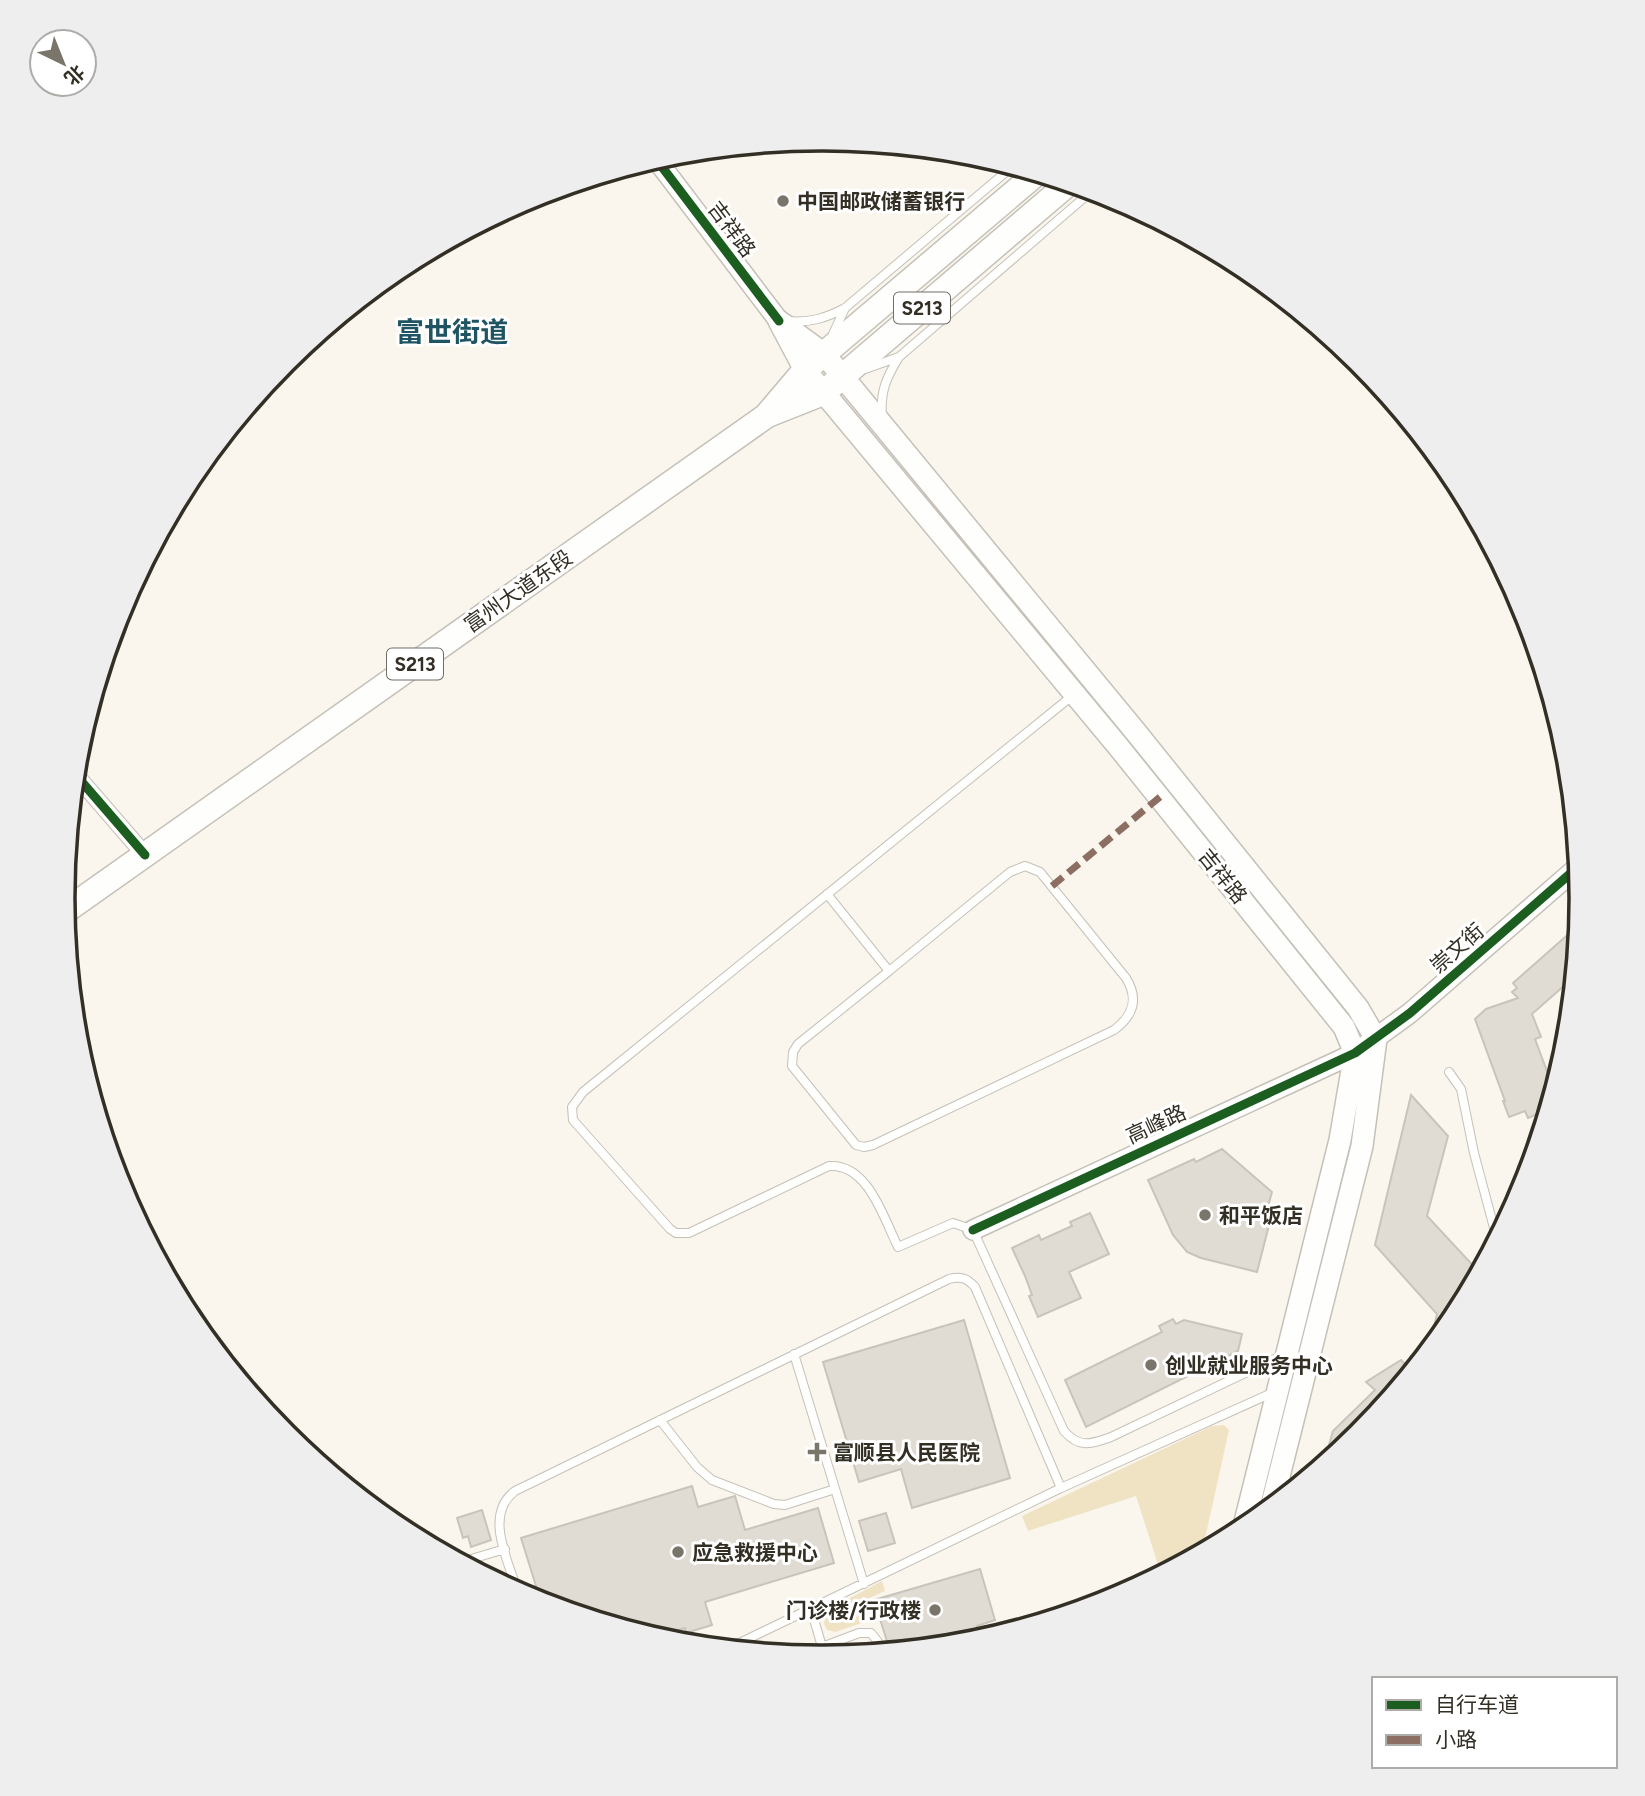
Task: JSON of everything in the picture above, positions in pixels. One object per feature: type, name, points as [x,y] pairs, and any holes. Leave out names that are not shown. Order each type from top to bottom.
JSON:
[{"type":"main road","name":"S213","points":[[766,416],[815,363],[1029,180]]},
{"type":"main road","name":"S213","points":[[766,416],[823,393],[1061,190]]},
{"type":"main road","name":"吉祥路","points":[[779,321],[815,363],[842,377],[1135,731],[1358,1008],[1376,1039]]},
{"type":"main road","name":"吉祥路","points":[[815,363],[823,393],[1075,694],[1344,1027],[1355,1052]]},
{"type":"main road","name":"富州大道东段","points":[[75,904],[766,416]]},
{"type":"main road","points":[[1275,1493],[1362,1146],[1376,1039]]},
{"type":"main road","points":[[1247,1512],[1340,1140],[1355,1052]]},
{"type":"street","name":"吉祥路","points":[[663,168],[779,321]]},
{"type":"street","points":[[85,785],[145,855]]},
{"type":"street","name":"崇文街","points":[[1355,1052],[1410,1013],[1569,875]]},
{"type":"street","name":"高峰路","points":[[973,1230],[1355,1052]]},
{"type":"lane","points":[[779,321],[806,323],[845,308],[1004,173]]},
{"type":"lane","points":[[883,427],[880,397],[885,379],[899,357],[1083,198]]},
{"type":"lane","points":[[815,363],[845,308]]},
{"type":"lane","points":[[842,377],[899,357]]},
{"type":"lane","points":[[1075,694],[583,1092],[572,1107],[573,1121],[676,1233],[689,1233],[829,1166],[837,1165],[850,1170],[872,1194],[898,1247],[953,1223],[973,1230],[1064,1431],[1073,1441],[1093,1443],[1111,1437],[1287,1353]]},
{"type":"lane","points":[[1025,866],[1040,872],[1126,978],[1132,987],[1133,1007],[1125,1022],[1114,1030],[873,1146],[864,1147],[849,1139],[796,1073],[791,1059],[798,1044],[890,971],[1010,872],[1025,866]]},
{"type":"lane","points":[[827,894],[890,971]]},
{"type":"lane","points":[[1449,1072],[1461,1089],[1474,1153],[1494,1227]]},
{"type":"lane","points":[[514,1578],[498,1517],[507,1497],[524,1486],[794,1354],[949,1279],[959,1277],[968,1279],[975,1287],[1061,1488]]},
{"type":"lane","points":[[794,1354],[864,1584]]},
{"type":"lane","points":[[744,1641],[1061,1488],[1277,1391]]},
{"type":"lane","points":[[660,1420],[697,1467],[712,1480],[774,1504],[785,1505],[835,1489]]},
{"type":"lane","points":[[474,1558],[505,1549]]},
{"type":"lane","points":[[811,1609],[821,1645]]},
{"type":"lane","points":[[828,1645],[859,1633],[871,1633],[879,1643]]},
{"type":"shaded area","points":[[1224,1425],[1229,1430],[1205,1540],[1196,1545],[1158,1565],[1136,1496],[1028,1531],[1022,1516],[1212,1426]]},
{"type":"shaded area","points":[[882,1581],[885,1591],[863,1601],[870,1620],[836,1632],[827,1630],[824,1624],[826,1611]]},
{"type":"building","points":[[1569,934],[1564,986],[1532,1014],[1541,1037],[1535,1039],[1548,1074],[1537,1114],[1528,1118],[1525,1111],[1509,1117],[1475,1019],[1486,1009],[1518,998],[1512,992],[1517,988],[1513,983]]},
{"type":"building","points":[[1411,1095],[1448,1136],[1427,1216],[1473,1266],[1434,1327],[1437,1314],[1375,1245]]},
{"type":"building","name":"和平饭店","points":[[1222,1149],[1272,1192],[1264,1220],[1270,1221],[1257,1272],[1187,1252],[1173,1235],[1148,1180]]},
{"type":"building","points":[[1090,1213],[1109,1254],[1069,1272],[1081,1298],[1038,1317],[1029,1296],[1032,1295],[1025,1276],[1012,1248],[1039,1235],[1041,1240],[1072,1226],[1070,1222]]},
{"type":"building","name":"创业就业服务中心","points":[[1173,1319],[1176,1324],[1184,1320],[1242,1334],[1238,1351],[1086,1427],[1065,1380],[1162,1332],[1159,1326]]},
{"type":"building","points":[[964,1320],[1010,1478],[912,1508],[901,1469],[859,1482],[823,1362]]},
{"type":"building","points":[[1401,1360],[1406,1365],[1384,1391],[1328,1448],[1333,1431],[1375,1390],[1366,1382]]},
{"type":"building","name":"应急救援中心","points":[[692,1486],[698,1507],[735,1496],[745,1530],[818,1508],[834,1563],[705,1602],[712,1625],[687,1633],[685,1628],[676,1631],[582,1606],[537,1588],[521,1538]]},
{"type":"building","points":[[482,1510],[491,1540],[471,1547],[468,1536],[463,1538],[457,1518]]},
{"type":"building","points":[[886,1513],[895,1543],[868,1551],[859,1521]]},
{"type":"building","name":"门诊楼/行政楼","points":[[980,1569],[995,1620],[968,1631],[887,1642],[874,1600]]},
{"type":"marked path","points":[[1052,886],[1160,797]]},
{"type":"cycle path","points":[[663,168],[779,321]]},
{"type":"cycle path","points":[[85,785],[145,855]]},
{"type":"cycle path","points":[[973,1230],[1355,1053],[1410,1013],[1569,875]]},
{"type":"place","name":"中国邮政储蓄银行","points":[[783,201]]},
{"type":"place","name":"和平饭店","points":[[1205,1215]]},
{"type":"place","name":"创业就业服务中心","points":[[1151,1365]]},
{"type":"place","name":"富顺县人民医院","points":[[817,1452]]},
{"type":"place","name":"应急救援中心","points":[[678,1552]]},
{"type":"place","name":"门诊楼/行政楼","points":[[935,1610]]},
{"type":"district","name":"富世街道","points":[[452,332]]}]
